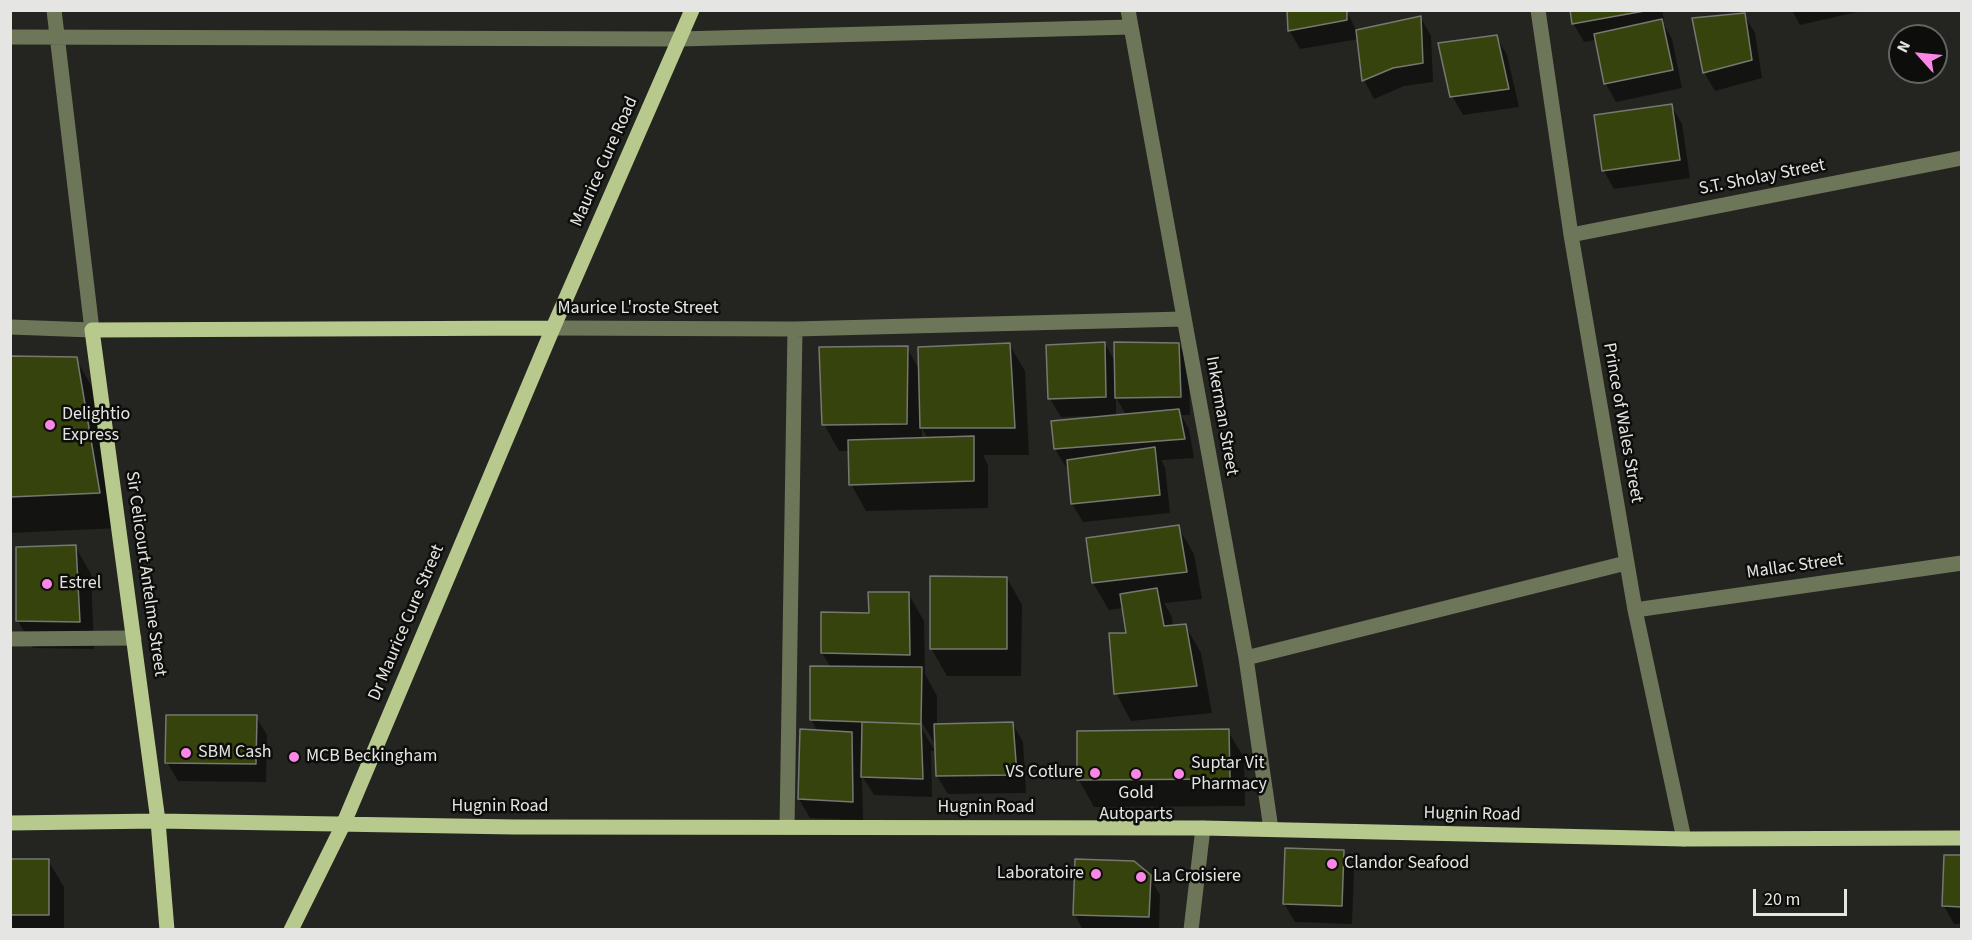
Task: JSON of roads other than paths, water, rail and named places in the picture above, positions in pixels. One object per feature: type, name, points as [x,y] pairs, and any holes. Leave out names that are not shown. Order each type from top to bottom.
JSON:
[{"type":"main road","name":"Maurice Cure Road","points":[[554,328],[692,10]]},
{"type":"main road","name":"Maurice L'roste Street","points":[[92,330],[554,328]]},
{"type":"main road","name":"Dr Maurice Cure Street","points":[[291,930],[343,825],[554,328]]},
{"type":"main road","name":"Sir Celicourt Antelme Street","points":[[92,330],[158,821],[167,930]]},
{"type":"main road","name":"Hugnin Road","points":[[10,823],[158,821],[343,825],[1203,828],[1684,839],[1962,838]]},
{"type":"street","name":"Sir Celicourt Antelme Street","points":[[54,10],[92,330]]},
{"type":"street","name":"Inkerman Street","points":[[1128,10],[1246,658],[1271,829]]},
{"type":"street","name":"Prince of Wales Street","points":[[1538,10],[1571,236],[1626,563],[1684,839]]},
{"type":"street","points":[[10,37],[680,39],[1131,27]]},
{"type":"street","name":"S.T. Sholay Street","points":[[1571,236],[1962,158]]},
{"type":"street","name":"Maurice L'roste Street","points":[[554,328],[795,328],[1183,319]]},
{"type":"street","points":[[10,327],[92,330]]},
{"type":"street","points":[[787,827],[795,328]]},
{"type":"street","points":[[1246,658],[1626,563]]},
{"type":"street","name":"Mallac Street","points":[[1635,610],[1962,563]]},
{"type":"street","points":[[10,639],[134,638]]},
{"type":"street","points":[[1191,930],[1203,828]]},
{"type":"place","name":"Delightio Express","points":[[50,425]]},
{"type":"place","name":"Estrel","points":[[47,584]]},
{"type":"place","name":"SBM Cash","points":[[186,753]]},
{"type":"place","name":"MCB Beckingham","points":[[294,757]]},
{"type":"place","name":"VS Cotlure","points":[[1095,773]]},
{"type":"place","name":"Gold Autoparts","points":[[1136,774]]},
{"type":"place","name":"Suptar Vit Pharmacy","points":[[1179,774]]},
{"type":"place","name":"Clandor Seafood","points":[[1332,864]]},
{"type":"place","name":"Laboratoire","points":[[1096,874]]},
{"type":"place","name":"La Croisiere","points":[[1141,877]]}]
